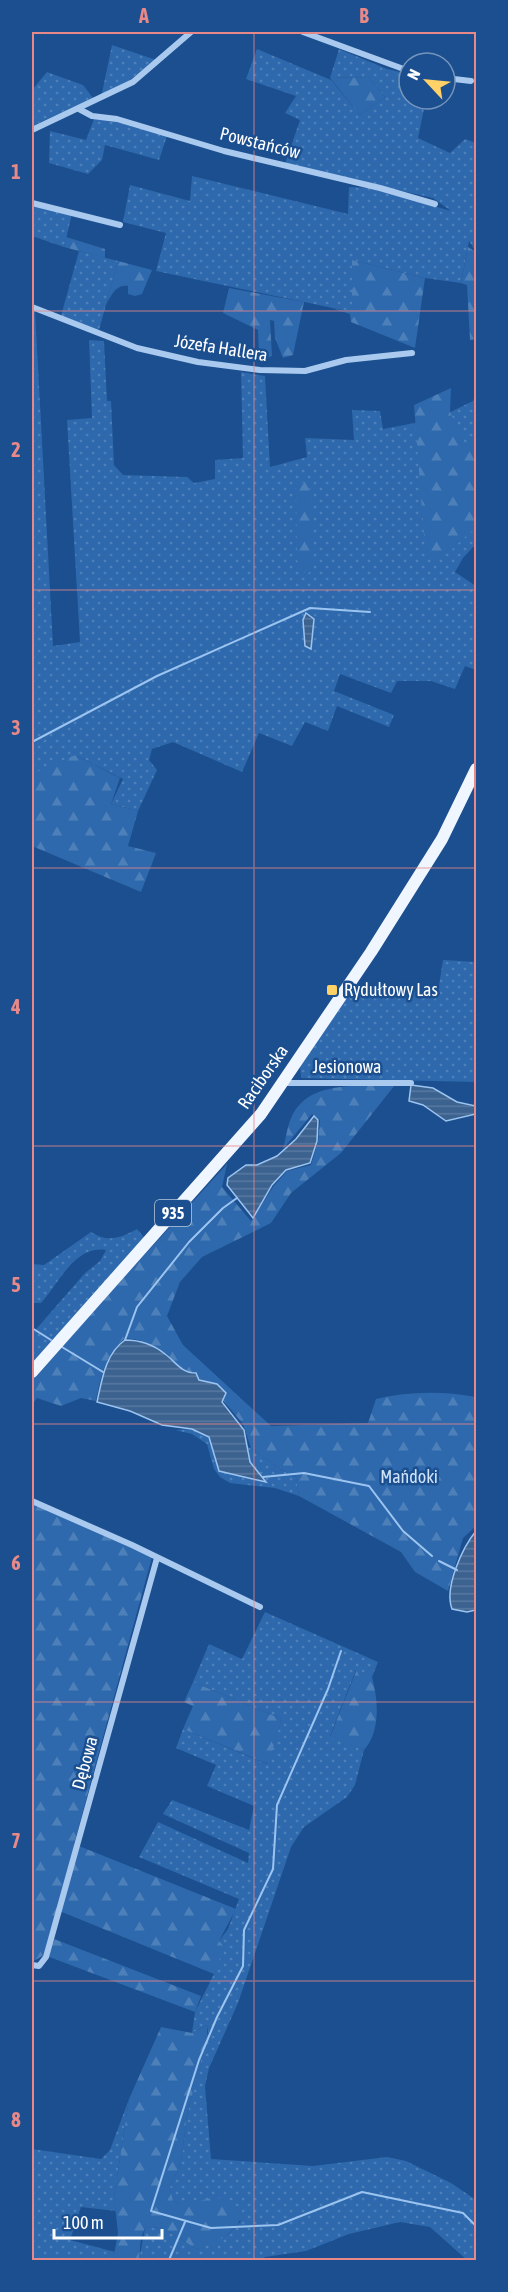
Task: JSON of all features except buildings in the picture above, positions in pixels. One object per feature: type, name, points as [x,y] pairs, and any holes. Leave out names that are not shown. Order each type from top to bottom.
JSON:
[{"type":"main road","name":"Raciborska","points":[[32,1372],[261,1114],[371,952],[442,839],[477,769]]},
{"type":"street","points":[[32,130],[79,110],[133,82],[191,32]]},
{"type":"street","points":[[303,32],[397,67]]},
{"type":"street","points":[[457,79],[471,81]]},
{"type":"street","points":[[90,104],[92,116]]},
{"type":"street","name":"Powstańców","points":[[79,110],[92,116],[117,119],[224,151],[380,188],[435,204]]},
{"type":"street","points":[[32,203],[120,225]]},
{"type":"street","name":"Józefa Hallera","points":[[32,307],[137,348],[198,362],[260,370],[305,371],[346,360],[412,353]]},
{"type":"street","name":"Jesionowa","points":[[282,1083],[411,1083]]},
{"type":"street","points":[[32,1501],[260,1607]]},
{"type":"street","name":"Dębowa","points":[[32,1965],[39,1966],[46,1957],[157,1558]]},
{"type":"green space","points":[[112,45],[156,60],[131,79],[95,99],[102,93]]},
{"type":"green space","points":[[257,49],[331,80],[360,115],[385,97],[368,77],[330,78],[339,49],[397,71],[397,111],[424,111],[418,138],[450,153],[465,139],[476,143],[476,252],[469,241],[461,283],[425,278],[352,260],[352,312],[156,271],[166,233],[123,222],[130,185],[190,201],[192,176],[348,214],[349,187],[371,188],[451,211],[433,198],[285,164],[300,120],[285,113],[296,96],[246,79]]},
{"type":"green space","points":[[47,72],[83,85],[93,98],[32,126],[32,90]]},
{"type":"green space","points":[[368,77],[385,97],[360,115],[330,78]]},
{"type":"green space","points":[[94,119],[116,121],[167,136],[159,160],[105,145],[102,160],[88,174],[49,163],[50,131],[86,140]]},
{"type":"green space","points":[[32,205],[72,214],[64,247],[32,236]]},
{"type":"green space","points":[[66,237],[105,249],[105,258],[64,247]]},
{"type":"green space","points":[[468,247],[476,252],[476,339],[470,340],[467,285],[461,283]]},
{"type":"green space","points":[[79,251],[118,261],[99,330],[61,316]]},
{"type":"green space","points":[[352,260],[425,278],[415,348],[351,322],[350,314],[334,309],[352,312]]},
{"type":"green space","points":[[118,261],[152,270],[142,294],[135,296],[128,294],[128,286],[120,287],[106,304]]},
{"type":"green space","points":[[229,288],[304,302],[293,355],[283,358],[275,338],[274,321],[270,320],[272,356],[267,358],[259,356],[258,330],[223,313]]},
{"type":"green space","points":[[32,310],[35,311],[53,646],[80,642],[67,420],[92,418],[89,340],[104,341],[107,401],[111,401],[114,465],[123,475],[187,477],[194,483],[215,479],[215,460],[243,458],[241,372],[265,376],[270,467],[307,457],[305,438],[354,440],[352,410],[380,411],[383,429],[415,423],[426,424],[473,401],[476,393],[476,544],[463,558],[455,572],[476,586],[476,670],[465,666],[455,689],[431,681],[397,681],[391,693],[340,674],[334,691],[394,715],[389,727],[337,706],[328,731],[305,722],[292,746],[259,733],[242,772],[173,742],[152,749],[149,760],[157,770],[138,811],[111,804],[123,779],[75,755],[32,780]]},
{"type":"green space","points":[[451,388],[450,412],[466,445],[476,445],[476,527],[449,552],[426,561],[414,405]]},
{"type":"green space","points":[[309,481],[314,564],[308,574],[302,571],[297,560],[296,484]]},
{"type":"green space","points":[[75,755],[120,778],[111,804],[138,811],[128,846],[156,853],[141,892],[32,846],[32,774]]},
{"type":"green space","points":[[443,960],[476,962],[476,1082],[301,1078],[300,1067],[354,986],[438,992]]},
{"type":"green space","name":"Mańdoki","points":[[395,1085],[341,1153],[291,1193],[271,1223],[202,1257],[180,1282],[167,1316],[183,1345],[271,1426],[368,1423],[376,1399],[401,1394],[439,1393],[476,1397],[476,1526],[463,1538],[448,1591],[415,1572],[401,1552],[299,1496],[296,1477],[280,1469],[251,1448],[243,1424],[222,1399],[227,1393],[216,1385],[202,1382],[188,1374],[166,1354],[150,1344],[125,1338],[118,1345],[105,1366],[96,1401],[81,1398],[61,1406],[37,1398],[32,1405],[32,1379],[227,1164],[222,1187],[251,1221],[273,1187],[287,1171],[311,1165],[318,1141],[320,1120],[312,1114],[283,1149],[290,1120],[300,1104],[323,1090],[337,1087]]},
{"type":"green space","points":[[137,1229],[148,1242],[32,1372],[32,1334],[85,1273],[100,1261],[106,1250],[85,1253],[77,1259],[41,1303],[32,1303],[32,1264],[44,1265],[91,1232],[103,1237],[114,1238]]},
{"type":"green space","points":[[192,1429],[209,1437],[219,1471],[265,1481],[250,1462],[248,1447],[296,1477],[299,1496],[275,1488],[230,1483],[220,1477],[214,1469],[207,1444],[192,1434],[175,1430]]},
{"type":"green space","points":[[32,1503],[152,1557],[74,1844],[236,1909],[219,1941],[224,1947],[214,1974],[57,1910],[49,1937],[201,1996],[195,2012],[44,1955],[32,1962]]},
{"type":"green space","points":[[265,1612],[378,1662],[372,1677],[356,1670],[330,1736],[364,1750],[355,1785],[347,1797],[304,1827],[291,1847],[238,2003],[209,2068],[205,2086],[211,2159],[313,2166],[387,2157],[406,2161],[451,2183],[476,2200],[476,2260],[467,2260],[430,2227],[400,2222],[349,2234],[306,2251],[265,2257],[262,2260],[139,2260],[145,2228],[164,2230],[196,2249],[229,2234],[241,2221],[177,2203],[173,2201],[170,2187],[181,2163],[187,2115],[208,2032],[207,2025],[192,2033],[195,2012],[214,1974],[219,1941],[228,1929],[239,1899],[139,1857],[158,1822],[248,1863],[249,1853],[163,1814],[172,1800],[249,1830],[254,1806],[207,1786],[216,1765],[176,1748],[183,1729],[267,1764],[282,1719],[193,1682],[209,1644],[242,1659]]},
{"type":"green space","points":[[357,1669],[372,1677],[377,1705],[376,1725],[364,1750],[330,1737]]},
{"type":"green space","points":[[193,1682],[282,1719],[268,1764],[183,1729],[193,1706],[184,1702]]},
{"type":"green space","points":[[207,2025],[207,2038],[187,2115],[181,2163],[170,2187],[173,2201],[189,2204],[221,2198],[242,2210],[240,2218],[237,2225],[226,2236],[196,2249],[164,2230],[145,2228],[141,2238],[139,2260],[113,2260],[118,2233],[114,2197],[129,2099],[161,2027],[192,2033]]},
{"type":"green space","points":[[129,2099],[114,2197],[116,2211],[81,2207],[70,2240],[115,2252],[113,2260],[32,2260],[32,2149],[101,2159],[110,2150]]},
{"type":"shaded area","points":[[306,613],[314,619],[311,649],[305,646],[303,620]]},
{"type":"shaded area","points":[[411,1085],[433,1088],[457,1102],[476,1106],[476,1114],[446,1121],[423,1105],[409,1101]]},
{"type":"shaded area","points":[[314,1116],[318,1120],[317,1141],[310,1163],[286,1170],[272,1185],[253,1218],[227,1185],[228,1178],[246,1165],[257,1165],[277,1156],[296,1139]]},
{"type":"shaded area","points":[[125,1340],[141,1342],[156,1348],[182,1369],[196,1373],[199,1380],[217,1384],[226,1393],[222,1402],[244,1430],[250,1462],[266,1482],[219,1471],[209,1437],[192,1429],[162,1425],[130,1411],[97,1402],[109,1360],[113,1352]]},
{"type":"shaded area","points":[[476,1531],[476,1610],[467,1612],[452,1609],[450,1590],[452,1580],[465,1547]]},
{"type":"waterway","points":[[32,742],[157,676],[310,608],[370,612]]},
{"type":"waterway","points":[[125,1340],[137,1307],[189,1242],[223,1208],[237,1198]]},
{"type":"waterway","points":[[32,1328],[51,1340]]},
{"type":"waterway","points":[[62,1347],[103,1372]]},
{"type":"waterway","points":[[263,1477],[304,1473],[369,1486],[403,1531],[432,1556]]},
{"type":"waterway","points":[[439,1561],[457,1570]]},
{"type":"waterway","points":[[341,1651],[328,1689],[277,1805],[273,1869],[244,1930],[243,1966],[217,2017],[199,2060],[151,2211],[211,2228],[278,2225],[362,2192],[463,2213],[476,2226]]},
{"type":"waterway","points":[[169,2260],[185,2222]]},
{"type":"place","name":"Rydułtowy Las","points":[[332,990]]}]
